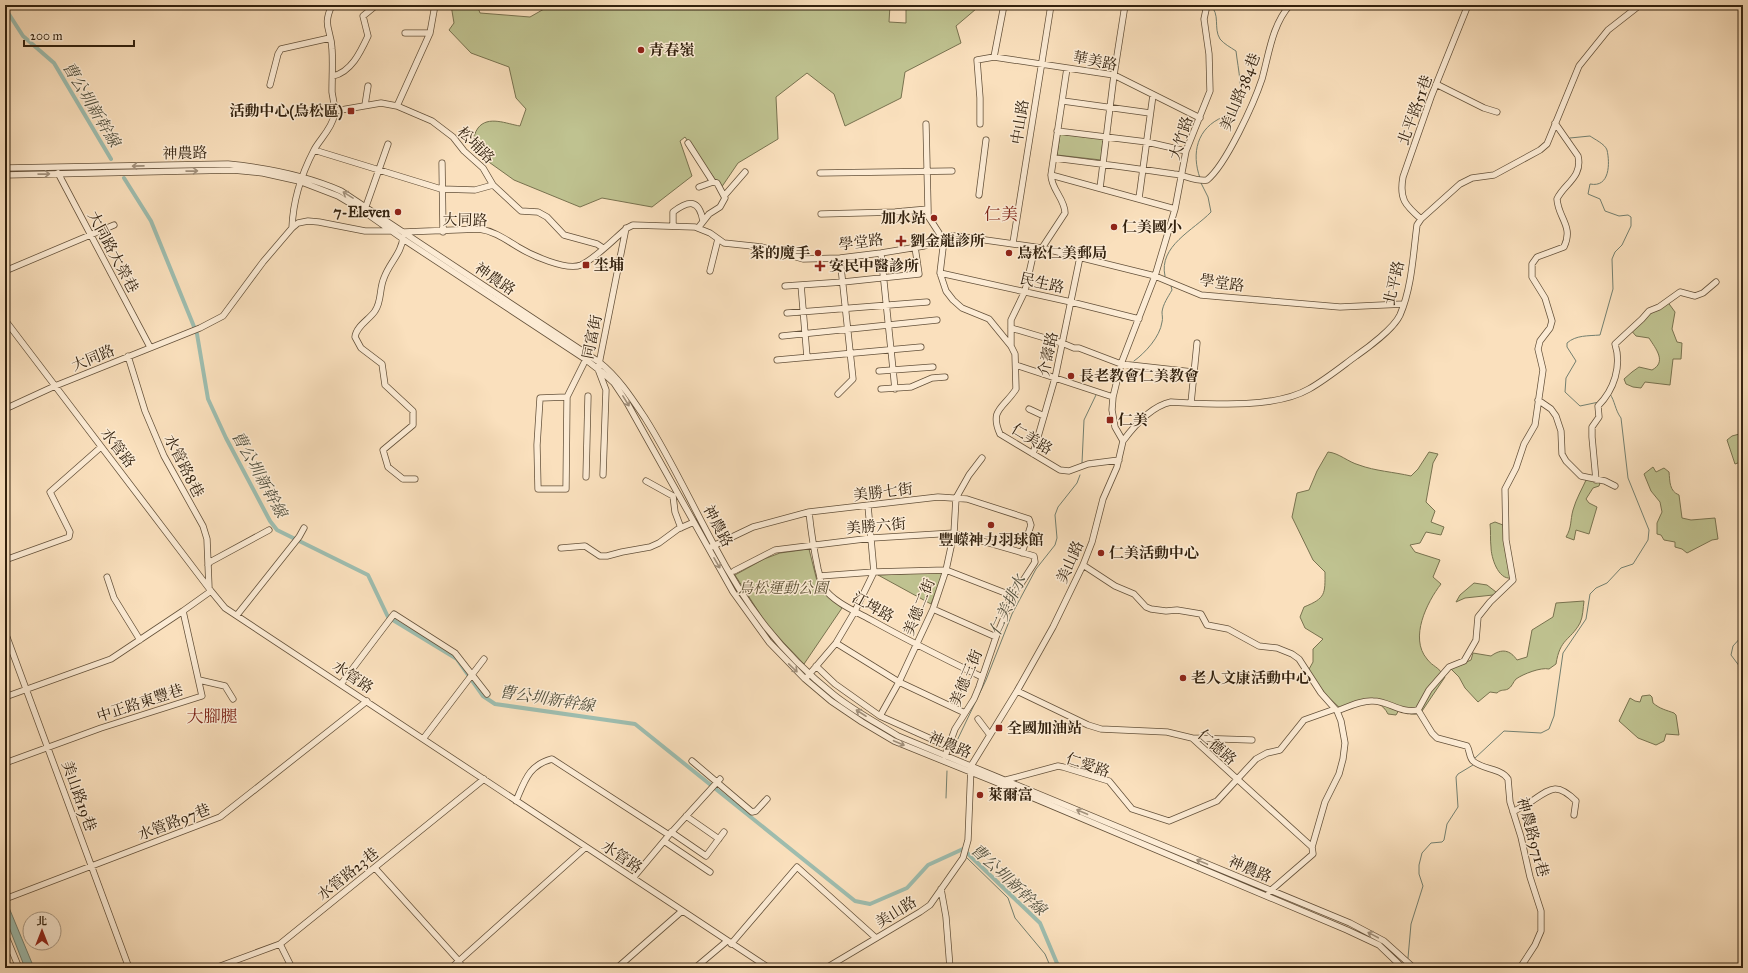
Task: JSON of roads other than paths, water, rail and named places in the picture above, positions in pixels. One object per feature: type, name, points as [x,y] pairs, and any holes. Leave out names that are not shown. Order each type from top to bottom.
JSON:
[{"type":"street","points":[[292,228],[292,214],[300,179],[314,150],[333,121],[335,110],[332,92],[332,50],[327,26],[327,19],[332,5]]},
{"type":"street","points":[[397,106],[430,33],[435,5]]},
{"type":"street","points":[[994,57],[1004,5]]},
{"type":"street","name":"中山路","points":[[1013,243],[1051,5]]},
{"type":"street","points":[[1100,188],[1114,75],[1125,5]]},
{"type":"street","name":"美山路384巷","points":[[1183,175],[1202,181],[1207,180],[1214,174],[1243,126],[1261,81],[1278,23],[1290,5]]},
{"type":"street","name":"北平路51巷","points":[[1421,219],[1404,202],[1401,187],[1403,177],[1436,84],[1468,5]]},
{"type":"street","points":[[1421,219],[1460,184],[1472,178],[1494,175],[1540,150],[1547,144],[1579,66],[1608,30],[1640,5]]},
{"type":"street","points":[[332,76],[343,73],[352,64],[368,36],[363,16],[374,6]]},
{"type":"street","name":"大竹路","points":[[1155,276],[1175,208],[1183,175],[1186,151],[1210,91],[1211,84],[1204,19],[1206,6]]},
{"type":"street","points":[[404,34],[430,33]]},
{"type":"street","points":[[270,85],[280,50],[330,38]]},
{"type":"street","name":"華美路","points":[[980,124],[980,98],[977,60],[994,57],[1114,75],[1200,118]]},
{"type":"street","points":[[1042,248],[1052,230],[1065,213],[1065,209],[1053,188],[1051,175],[1067,68]]},
{"type":"street","points":[[1436,84],[1484,108],[1497,112]]},
{"type":"street","points":[[365,105],[368,86]]},
{"type":"street","points":[[1139,198],[1153,95]]},
{"type":"street","points":[[1063,101],[1150,113]]},
{"type":"street","name":"松埔路","points":[[335,110],[382,103],[397,106],[432,120],[453,138],[464,151],[487,172],[493,185],[521,211],[538,212],[547,217],[564,235],[596,244],[603,248]]},
{"type":"street","points":[[1418,710],[1429,690],[1449,667],[1464,661],[1476,640],[1478,617],[1490,602],[1513,580],[1506,536],[1505,489],[1516,468],[1524,444],[1534,429],[1543,370],[1538,349],[1540,341],[1550,328],[1552,322],[1546,298],[1532,277],[1532,264],[1537,257],[1564,247],[1567,239],[1567,228],[1557,199],[1571,183],[1580,162],[1578,156],[1555,123]]},
{"type":"street","points":[[926,124],[928,216],[941,239]]},
{"type":"street","points":[[1057,131],[1147,142],[1186,151]]},
{"type":"street","points":[[979,195],[986,140]]},
{"type":"street","points":[[688,143],[713,182],[717,183],[725,195]]},
{"type":"street","points":[[365,209],[388,144]]},
{"type":"street","points":[[314,150],[441,189],[475,190],[493,185]]},
{"type":"street","points":[[1054,158],[1183,175]]},
{"type":"street","points":[[442,163],[441,189],[443,232]]},
{"type":"street","name":"神農路","points":[[5,168],[228,164],[263,168],[300,179],[365,209],[403,232],[587,357],[614,383],[626,401],[694,522],[760,621],[774,639],[835,696],[898,736],[945,756],[998,783],[1347,930],[1379,945],[1403,968]]},
{"type":"street","name":"大同路大榮巷","points":[[55,167],[150,348]]},
{"type":"street","name":"神農路","points":[[5,175],[233,170],[300,179]]},
{"type":"street","points":[[820,173],[952,171]]},
{"type":"street","points":[[698,228],[709,214],[720,207],[724,202],[725,195],[745,172]]},
{"type":"street","points":[[1051,175],[1175,208]]},
{"type":"street","points":[[700,187],[713,182]]},
{"type":"street","points":[[673,226],[673,212],[690,202],[698,206],[701,211],[703,221]]},
{"type":"street","name":"神農路","points":[[365,209],[403,239],[587,357],[599,362],[618,380],[664,447],[733,592],[778,652],[805,679],[831,701],[894,741],[1006,780],[1350,923],[1384,941],[1414,968]]},
{"type":"street","points":[[821,214],[895,212],[928,209]]},
{"type":"street","name":"北平路","points":[[1123,441],[1147,416],[1164,404],[1171,402],[1239,405],[1280,399],[1304,392],[1363,352],[1395,323],[1404,304],[1409,283],[1417,225],[1421,219]]},
{"type":"street","name":"大同路","points":[[5,409],[55,386],[200,328],[223,316],[263,262],[298,223],[308,221],[365,231],[443,232],[490,230],[528,253],[548,262],[566,265],[582,265],[627,228]]},
{"type":"street","points":[[5,271],[114,225]]},
{"type":"street","points":[[627,228],[633,225],[673,226],[698,228],[710,233],[718,239],[710,271]]},
{"type":"street","name":"同富街","points":[[603,475],[606,390],[598,369],[627,228]]},
{"type":"street","points":[[403,232],[401,250],[384,277],[380,302],[375,311],[358,330],[355,337],[361,348],[382,364],[385,386],[413,411],[413,424],[383,450],[388,466],[403,479],[415,479]]},
{"type":"street","name":"學堂路","points":[[718,239],[730,244],[754,246],[803,258],[840,258],[915,248],[941,239],[957,236],[1013,243],[1080,257],[1155,276],[1194,292],[1208,296],[1340,307],[1404,304]]},
{"type":"street","name":"仁美路","points":[[941,239],[943,248],[940,273],[946,291],[962,308],[989,319],[1011,346],[1015,354],[1016,389],[997,412],[995,424],[1000,434],[1060,470],[1070,471],[1088,464],[1119,460]]},
{"type":"street","points":[[1011,346],[1011,320],[1025,291],[1035,247]]},
{"type":"street","points":[[785,286],[843,282],[918,274],[915,248]]},
{"type":"street","points":[[881,253],[895,389]]},
{"type":"street","name":"介壽路","points":[[1033,454],[1055,378],[1080,257]]},
{"type":"street","points":[[838,394],[852,379],[840,258]]},
{"type":"street","name":"民生路","points":[[940,273],[1025,291],[1139,319]]},
{"type":"street","points":[[1123,441],[1113,422],[1113,397],[1121,364],[1155,276]]},
{"type":"street","points":[[1596,480],[1592,447],[1592,427],[1599,417],[1598,406],[1608,396],[1617,369],[1619,354],[1615,344],[1649,311],[1659,307],[1680,292],[1695,296],[1704,294],[1716,282]]},
{"type":"street","points":[[801,285],[807,357]]},
{"type":"street","points":[[787,313],[927,302]]},
{"type":"street","name":"水管路","points":[[5,320],[226,608],[768,968]]},
{"type":"street","points":[[782,336],[937,320]]},
{"type":"street","points":[[1011,328],[1062,343],[1121,364],[1193,372]]},
{"type":"street","points":[[1191,403],[1197,343]]},
{"type":"street","points":[[777,360],[920,346]]},
{"type":"street","name":"水管路8巷","points":[[128,356],[145,411],[164,456],[203,526],[207,539],[210,589]]},
{"type":"street","points":[[566,396],[540,398],[537,445],[538,489],[566,489],[566,396],[587,357]]},
{"type":"street","points":[[1016,365],[1113,397]]},
{"type":"street","points":[[879,371],[933,367]]},
{"type":"street","points":[[881,389],[911,387],[932,378],[945,377]]},
{"type":"street","points":[[586,477],[588,396]]},
{"type":"street","points":[[1538,400],[1551,409],[1556,416],[1561,431],[1562,454],[1566,462],[1581,476],[1605,481],[1615,486]]},
{"type":"street","points":[[1029,409],[1044,416]]},
{"type":"street","name":"美山路","points":[[826,968],[920,912],[930,904],[963,858],[967,847],[971,769],[1053,627],[1084,565],[1092,542],[1103,499],[1119,460],[1123,441]]},
{"type":"street","points":[[5,560],[69,537],[70,532],[50,492],[102,447]]},
{"type":"street","points":[[956,498],[969,475],[982,458]]},
{"type":"street","points":[[646,481],[673,496],[675,512],[680,528]]},
{"type":"street","name":"美勝七街","points":[[711,547],[753,527],[809,512],[938,497],[967,499],[1029,519],[1031,524],[1022,553]]},
{"type":"street","name":"美德二街","points":[[880,716],[900,682],[933,609],[946,570],[954,532],[956,498]]},
{"type":"street","points":[[805,679],[836,643],[855,611],[874,572],[868,506]]},
{"type":"street","name":"江埤路","points":[[809,512],[813,545],[823,587],[836,600],[917,645],[982,677]]},
{"type":"street","points":[[561,548],[585,546],[600,556],[607,556],[650,547],[659,543],[680,528],[694,522]]},
{"type":"street","points":[[237,615],[295,543],[304,528]]},
{"type":"street","points":[[208,565],[210,562],[269,530]]},
{"type":"street","name":"美勝六街","points":[[734,571],[775,550],[872,538],[954,532],[1022,553]]},
{"type":"street","name":"美德三街","points":[[945,756],[955,728],[974,699],[996,636],[1013,596],[1035,562],[1034,556],[1022,553]]},
{"type":"street","points":[[1084,565],[1115,586],[1134,594],[1146,607],[1166,611],[1177,610],[1201,614],[1207,626],[1228,630],[1259,646],[1277,648],[1292,654],[1299,659],[1321,693],[1336,710],[1341,721],[1345,743],[1343,759],[1339,774],[1325,802],[1312,847],[1313,854],[1264,896]]},
{"type":"street","points":[[820,576],[874,572],[946,570],[1013,596]]},
{"type":"street","points":[[107,577],[114,598],[140,640]]},
{"type":"street","points":[[5,697],[111,659],[183,611],[210,589]]},
{"type":"street","points":[[933,609],[996,636]]},
{"type":"street","name":"中正路東豐巷","points":[[5,763],[48,747],[202,696],[183,611]]},
{"type":"street","points":[[341,684],[391,617],[395,615],[451,650],[470,677],[487,694]]},
{"type":"street","name":"美山路19巷","points":[[5,632],[130,968]]},
{"type":"street","points":[[836,643],[900,682],[965,714]]},
{"type":"street","points":[[423,739],[484,659]]},
{"type":"street","points":[[816,666],[835,684],[880,716],[949,747]]},
{"type":"street","points":[[199,680],[225,686],[233,699]]},
{"type":"street","name":"仁德路","points":[[1016,691],[1088,725],[1101,729],[1167,732],[1192,738],[1312,847]]},
{"type":"street","name":"仁愛路","points":[[998,783],[1058,766],[1063,767],[1109,781],[1132,809],[1169,821],[1217,801],[1256,759],[1267,753],[1280,750],[1304,720],[1370,700],[1386,703],[1404,711],[1418,710]]},
{"type":"street","name":"水管路97巷","points":[[6,899],[220,817],[367,701]]},
{"type":"street","name":"神農路971巷","points":[[1418,710],[1432,733],[1437,738],[1467,746],[1470,757],[1474,761],[1488,769],[1506,775],[1510,783],[1509,795],[1513,812],[1522,837],[1530,877],[1540,904],[1541,918],[1541,931],[1539,937],[1520,968]]},
{"type":"street","points":[[978,719],[990,735]]},
{"type":"street","points":[[1192,738],[1252,740]]},
{"type":"street","points":[[516,800],[527,775],[534,768],[552,759],[706,856],[724,832]]},
{"type":"street","points":[[692,762],[718,782],[752,812],[756,811],[767,799]]},
{"type":"street","name":"水管路23巷","points":[[215,968],[280,944],[484,779]]},
{"type":"street","points":[[633,878],[664,840],[718,782]]},
{"type":"street","points":[[1513,812],[1550,788],[1558,788],[1570,795],[1576,801],[1574,815]]},
{"type":"street","points":[[686,816],[719,839]]},
{"type":"street","points":[[664,840],[710,872]]},
{"type":"street","points":[[451,968],[586,847]]},
{"type":"street","points":[[695,968],[729,942],[797,867],[876,938]]},
{"type":"street","points":[[375,868],[459,961],[462,968]]},
{"type":"street","points":[[941,889],[946,917],[950,968]]},
{"type":"street","points":[[617,968],[682,911]]},
{"type":"street","points":[[5,934],[18,967],[11,968]]},
{"type":"street","points":[[280,944],[292,968]]},
{"type":"waterway","name":"仁美排水","points":[[1200,178],[1196,159],[1198,142],[1207,128],[1214,122],[1238,111],[1240,104],[1240,81],[1236,51],[1220,39],[1217,30],[1215,13],[1210,5]]},
{"type":"waterway","name":"曹公圳新幹線","points":[[5,8],[23,36],[54,63],[111,159]]},
{"type":"waterway","points":[[1570,138],[1590,136],[1606,148],[1608,161],[1607,173],[1602,182],[1590,184],[1588,194],[1600,199],[1605,211],[1619,216],[1628,215],[1631,217],[1631,226],[1622,245],[1615,252],[1612,259],[1613,289],[1600,335],[1578,337],[1567,343],[1567,347],[1576,361],[1566,378],[1565,392],[1580,406],[1599,402]]},
{"type":"waterway","name":"曹公圳新幹線","points":[[124,178],[151,221],[197,334],[208,399],[226,438],[270,521],[277,530],[368,575],[388,617],[457,659],[483,696],[495,704],[635,724],[855,901],[870,904],[907,888],[928,865],[963,849],[1040,923],[1059,968]]},
{"type":"waterway","name":"仁美排水","points":[[1165,276],[1164,265],[1172,247],[1211,212],[1208,197],[1201,183]]},
{"type":"waterway","name":"仁美排水","points":[[1134,361],[1143,354],[1155,339],[1161,328],[1162,312],[1172,290],[1171,286]]},
{"type":"waterway","points":[[1474,759],[1504,731],[1541,733],[1549,729],[1554,716],[1563,653],[1586,619],[1590,594],[1596,588],[1607,583],[1621,568],[1633,564],[1648,540],[1649,530],[1628,478],[1621,418],[1610,394]]},
{"type":"waterway","name":"仁美排水","points":[[1082,463],[1084,420],[1096,395]]},
{"type":"waterway","name":"仁美排水","points":[[953,749],[986,680],[1012,614],[1036,569],[1055,545],[1057,538],[1055,515],[1058,507],[1077,483],[1080,475]]},
{"type":"waterway","points":[[1743,523],[1741,544],[1743,560]]},
{"type":"waterway","points":[[1743,635],[1733,646],[1731,655],[1743,671]]},
{"type":"waterway","points":[[1408,958],[1411,924],[1423,886],[1419,874],[1419,865],[1422,853],[1431,843],[1442,842],[1444,840],[1447,824],[1458,807],[1456,777],[1458,774],[1473,765]]},
{"type":"waterway","name":"仁美排水","points":[[946,798],[947,771]]},
{"type":"waterway","name":"仁美排水","points":[[967,858],[1008,898],[1015,918],[1045,954],[1051,968]]},
{"type":"place","name":"青春嶺","points":[[641,50]]},
{"type":"place","name":"活動中心(鳥松區)","points":[[351,111]]},
{"type":"place","name":"7-Eleven","points":[[398,212]]},
{"type":"place","name":"加水站","points":[[934,218]]},
{"type":"place","name":"仁美國小","points":[[1114,227]]},
{"type":"place","name":"劉金龍診所","points":[[901,241]]},
{"type":"place","name":"茶的魔手","points":[[818,253]]},
{"type":"place","name":"鳥松仁美郵局","points":[[1009,253]]},
{"type":"place","name":"坔埔","points":[[586,265]]},
{"type":"place","name":"安民中醫診所","points":[[820,266]]},
{"type":"place","name":"長老教會仁美教會","points":[[1071,376]]},
{"type":"place","name":"仁美","points":[[1110,420]]},
{"type":"place","name":"豐嶸神力羽球館","points":[[991,525]]},
{"type":"place","name":"仁美活動中心","points":[[1101,553]]},
{"type":"place","name":"老人文康活動中心","points":[[1183,678]]},
{"type":"place","name":"全國加油站","points":[[999,728]]},
{"type":"place","name":"萊爾富","points":[[980,795]]},
{"type":"district","name":"仁美","points":[[1001,214]]},
{"type":"district","name":"大腳腿","points":[[212,716]]},
{"type":"park label","name":"鳥松運動公園","points":[[783,588]]}]
